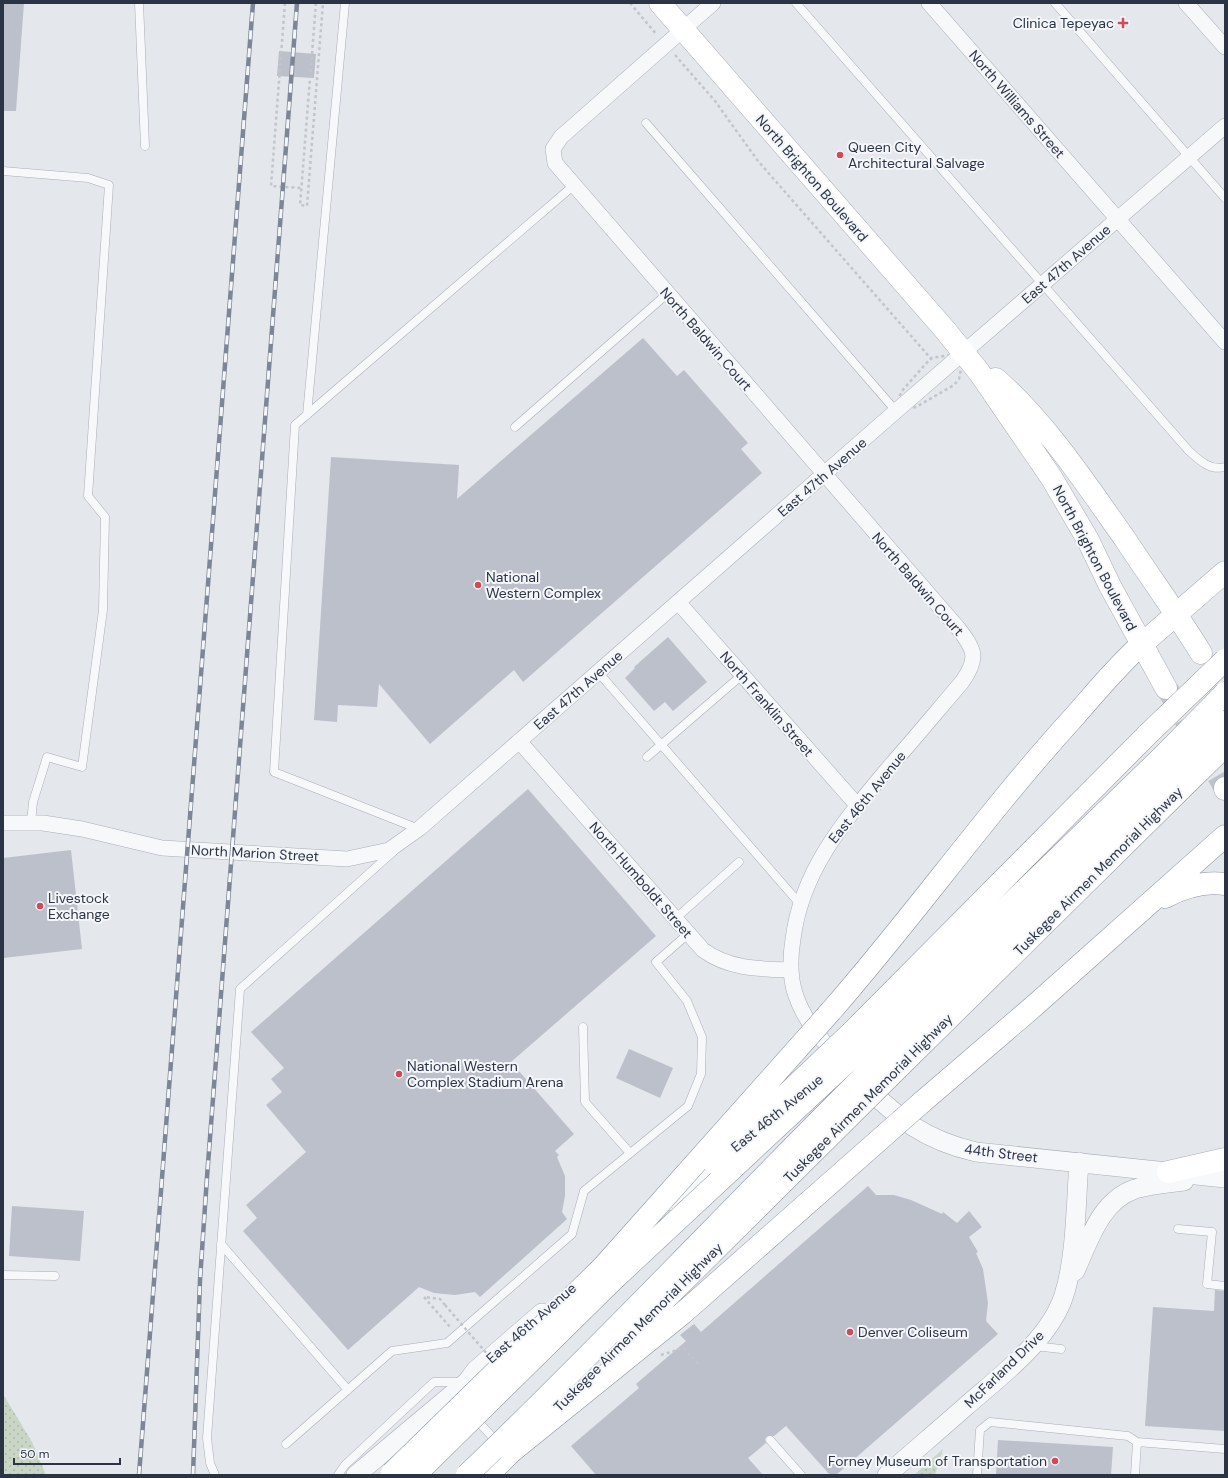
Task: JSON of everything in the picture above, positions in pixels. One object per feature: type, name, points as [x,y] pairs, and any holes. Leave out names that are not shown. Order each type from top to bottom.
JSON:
[{"type":"main road","name":"North Brighton Boulevard","points":[[660,3],[964,353],[1051,477],[1088,540],[1110,586],[1166,688]]},
{"type":"main road","name":"North Brighton Boulevard","points":[[964,353],[1007,389],[1060,450],[1108,515],[1201,652]]},
{"type":"main road","points":[[391,1474],[602,1268],[831,1011],[906,923],[1011,788],[1120,663],[1225,572]]},
{"type":"main road","name":"Tuskegee Airmen Memorial Highway","points":[[503,1446],[873,1052],[1148,734],[1225,660]]},
{"type":"main road","points":[[1172,773],[1225,692]]},
{"type":"main road","points":[[415,1475],[614,1279],[873,1052],[1225,722]]},
{"type":"main road","name":"Tuskegee Airmen Memorial Highway","points":[[602,1268],[873,1052],[1172,773],[1225,746]]},
{"type":"main road","points":[[488,1475],[503,1446],[683,1313],[1225,836]]},
{"type":"main road","points":[[1144,908],[1180,889],[1215,883],[1225,884]]},
{"type":"main road","points":[[467,1475],[546,1399],[797,1142],[873,1052]]},
{"type":"main road","points":[[1168,1172],[1223,1171]]},
{"type":"street","name":"North Baldwin Court","points":[[713,3],[556,143],[552,156],[554,163],[825,474],[970,644],[974,657],[973,664]]},
{"type":"street","name":"North Williams Street","points":[[929,3],[1118,220]]},
{"type":"street","points":[[1186,3],[1225,47]]},
{"type":"street","name":"East 47th Avenue","points":[[420,828],[896,411],[1225,126]]},
{"type":"street","points":[[1118,220],[1225,342]]},
{"type":"street","name":"North Franklin Street","points":[[678,602],[857,806]]},
{"type":"street","name":"East 46th Avenue","points":[[790,970],[794,930],[800,904],[813,870],[822,854],[834,834],[962,682],[973,664]]},
{"type":"street","name":"North Humboldt Street","points":[[519,741],[703,950],[722,962],[765,969],[790,970]]},
{"type":"street","name":"North Marion Street","points":[[3,823],[43,823],[84,830],[162,848],[347,859],[389,850],[420,828]]},
{"type":"street","name":"44th Street","points":[[790,970],[795,994],[803,1014],[814,1030],[843,1065],[886,1106],[906,1122],[938,1141],[976,1152],[1168,1172]]},
{"type":"street","name":"East 46th Avenue","points":[[356,1475],[460,1388],[476,1370],[816,1077],[843,1065]]},
{"type":"street","name":"McFarland Drive","points":[[887,1475],[990,1385],[1032,1346],[1048,1326],[1064,1294],[1071,1255],[1080,1162]]},
{"type":"street","points":[[1064,1294],[1099,1220],[1108,1206],[1135,1190],[1223,1171]]},
{"type":"lane","points":[[139,3],[145,146]]},
{"type":"lane","points":[[307,415],[345,3]]},
{"type":"lane","points":[[796,3],[1189,451],[1200,461],[1210,467],[1225,467]]},
{"type":"lane","points":[[1055,3],[1225,198]]},
{"type":"lane","points":[[646,123],[896,411]]},
{"type":"lane","points":[[3,171],[88,178],[109,185],[88,496],[105,517],[103,610],[82,767],[47,757],[33,802],[31,823]]},
{"type":"lane","points":[[215,1475],[210,1463],[208,1438],[240,989],[420,828],[274,772],[295,425],[573,186]]},
{"type":"lane","points":[[515,427],[667,294]]},
{"type":"lane","points":[[598,672],[800,904]]},
{"type":"lane","points":[[647,757],[742,675]]},
{"type":"lane","points":[[675,919],[739,862]]},
{"type":"lane","points":[[286,1444],[392,1351],[447,1343],[572,1234],[584,1191],[688,1106],[701,1074],[702,1037],[688,1001],[656,962],[688,934]]},
{"type":"lane","points":[[583,1027],[585,1102],[630,1153]]},
{"type":"lane","points":[[1178,1229],[1212,1232],[1207,1284],[1225,1286]]},
{"type":"lane","points":[[221,1244],[348,1390]]},
{"type":"lane","points":[[3,1275],[55,1276]]},
{"type":"lane","points":[[1032,1346],[1061,1349]]},
{"type":"lane","points":[[338,1475],[345,1465],[434,1382],[460,1388],[503,1446]]},
{"type":"lane","points":[[977,1475],[980,1430],[990,1422],[1128,1436],[1137,1442],[1225,1449]]},
{"type":"lane","points":[[770,1440],[801,1475]]},
{"type":"lane","points":[[1134,1475],[1137,1442]]},
{"type":"path","points":[[285,3],[271,186],[302,188]]},
{"type":"path","points":[[316,3],[300,205],[307,206],[323,3]]},
{"type":"path","points":[[630,3],[657,34]]},
{"type":"path","points":[[675,56],[715,101],[758,161],[931,358],[923,366]]},
{"type":"path","points":[[306,128],[313,129]]},
{"type":"path","points":[[945,391],[954,384]]},
{"type":"path","points":[[445,1305],[440,1299],[424,1297],[457,1334]]},
{"type":"green space","points":[[3,1394],[32,1442],[46,1475],[3,1475]]},
{"type":"green space","points":[[943,1449],[935,1475],[914,1475]]},
{"type":"building","points":[[3,3],[24,3],[16,111],[3,111]]},
{"type":"building","points":[[279,51],[316,54],[314,78],[277,76]]},
{"type":"building","name":"National Western Complex","points":[[643,338],[677,376],[684,370],[748,443],[741,449],[762,473],[523,682],[514,670],[430,744],[379,684],[377,707],[338,705],[337,722],[314,720],[331,457],[459,465],[457,499]]},
{"type":"building","points":[[668,637],[707,682],[673,711],[665,702],[654,711],[625,678],[635,668],[634,667]]},
{"type":"building","name":"National Western Complex Stadium Arena","points":[[528,789],[656,936],[511,1062],[574,1134],[555,1151],[559,1155],[557,1157],[565,1176],[565,1196],[562,1212],[567,1219],[480,1297],[475,1292],[455,1295],[434,1293],[419,1287],[348,1350],[243,1231],[257,1218],[246,1205],[306,1152],[266,1105],[282,1092],[271,1079],[284,1068],[251,1032]]},
{"type":"building","name":"Livestock Exchange","points":[[71,850],[82,949],[3,958],[3,858]]},
{"type":"building","points":[[629,1049],[673,1068],[660,1098],[616,1078]]},
{"type":"building","name":"Denver Coliseum","points":[[868,1186],[876,1195],[894,1195],[911,1200],[942,1214],[943,1212],[957,1223],[969,1211],[982,1227],[969,1237],[978,1252],[976,1253],[983,1269],[988,1303],[986,1321],[998,1334],[836,1475],[830,1475],[786,1426],[774,1436],[767,1436],[765,1439],[766,1443],[748,1458],[763,1475],[596,1475],[571,1446],[639,1388],[636,1384],[686,1341],[680,1335],[694,1324],[701,1332]]},
{"type":"building","points":[[12,1206],[84,1211],[80,1261],[9,1256]]},
{"type":"building","points":[[1215,1290],[1225,1291],[1225,1431],[1145,1426],[1153,1307],[1214,1311]]},
{"type":"building","name":"Forney Museum of Transportation","points":[[998,1440],[1113,1447],[1111,1475],[996,1475]]},
{"type":"tunnel","points":[[1168,690],[1225,788]]},
{"type":"railway","points":[[139,1475],[253,3]]},
{"type":"railway","points":[[193,1475],[200,1280],[207,1177],[297,3]]},
{"type":"place","name":"Clinica Tepeyac","points":[[1123,23]]},
{"type":"place","name":"Queen City Architectural Salvage","points":[[840,155]]},
{"type":"place","name":"National Western Complex","points":[[478,585]]},
{"type":"place","name":"Livestock Exchange","points":[[40,906]]},
{"type":"place","name":"National Western Complex Stadium Arena","points":[[399,1074]]},
{"type":"place","name":"Denver Coliseum","points":[[850,1332]]},
{"type":"place","name":"Forney Museum of Transportation","points":[[1055,1461]]}]
